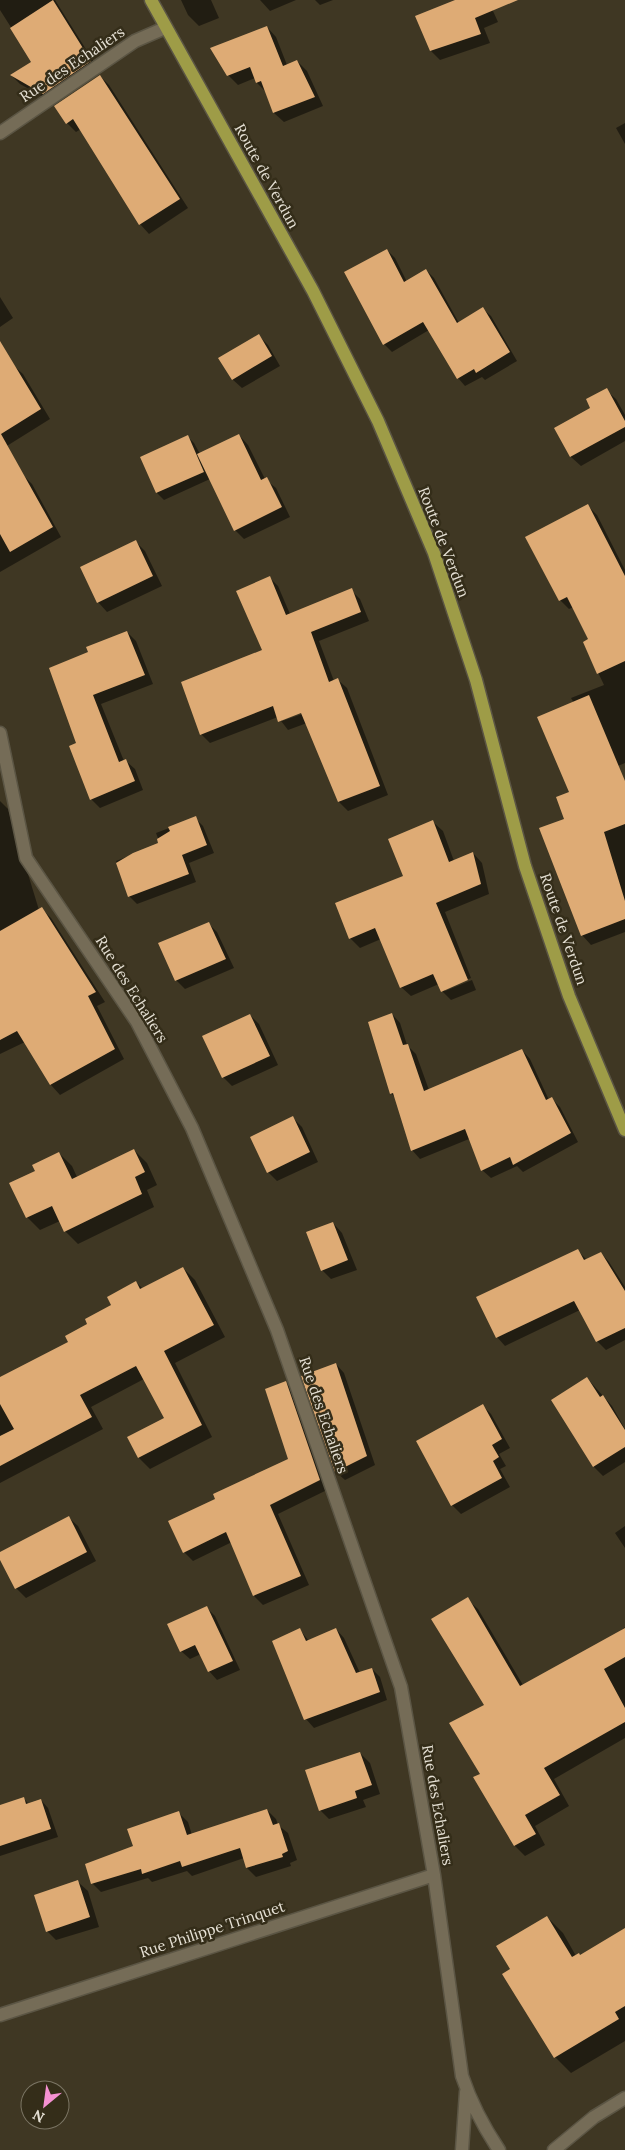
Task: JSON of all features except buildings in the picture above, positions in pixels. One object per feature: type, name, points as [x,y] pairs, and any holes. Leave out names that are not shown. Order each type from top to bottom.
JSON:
[{"type":"main road","name":"Route de Verdun","points":[[151,0],[313,291],[378,421],[434,553],[476,680],[525,866],[569,996],[625,1130]]},
{"type":"street","name":"Rue des Echaliers","points":[[0,133],[134,41],[165,28]]},
{"type":"street","name":"Rue des Echaliers","points":[[0,733],[26,858],[137,1022],[192,1128],[277,1330],[401,1687],[434,1875],[462,2076],[484,2127],[499,2150]]},
{"type":"street","name":"Rue Philippe Trinquet","points":[[0,2014],[434,1875]]},
{"type":"street","points":[[462,2150],[466,2089]]},
{"type":"street","points":[[554,2150],[594,2117],[625,2098]]}]
